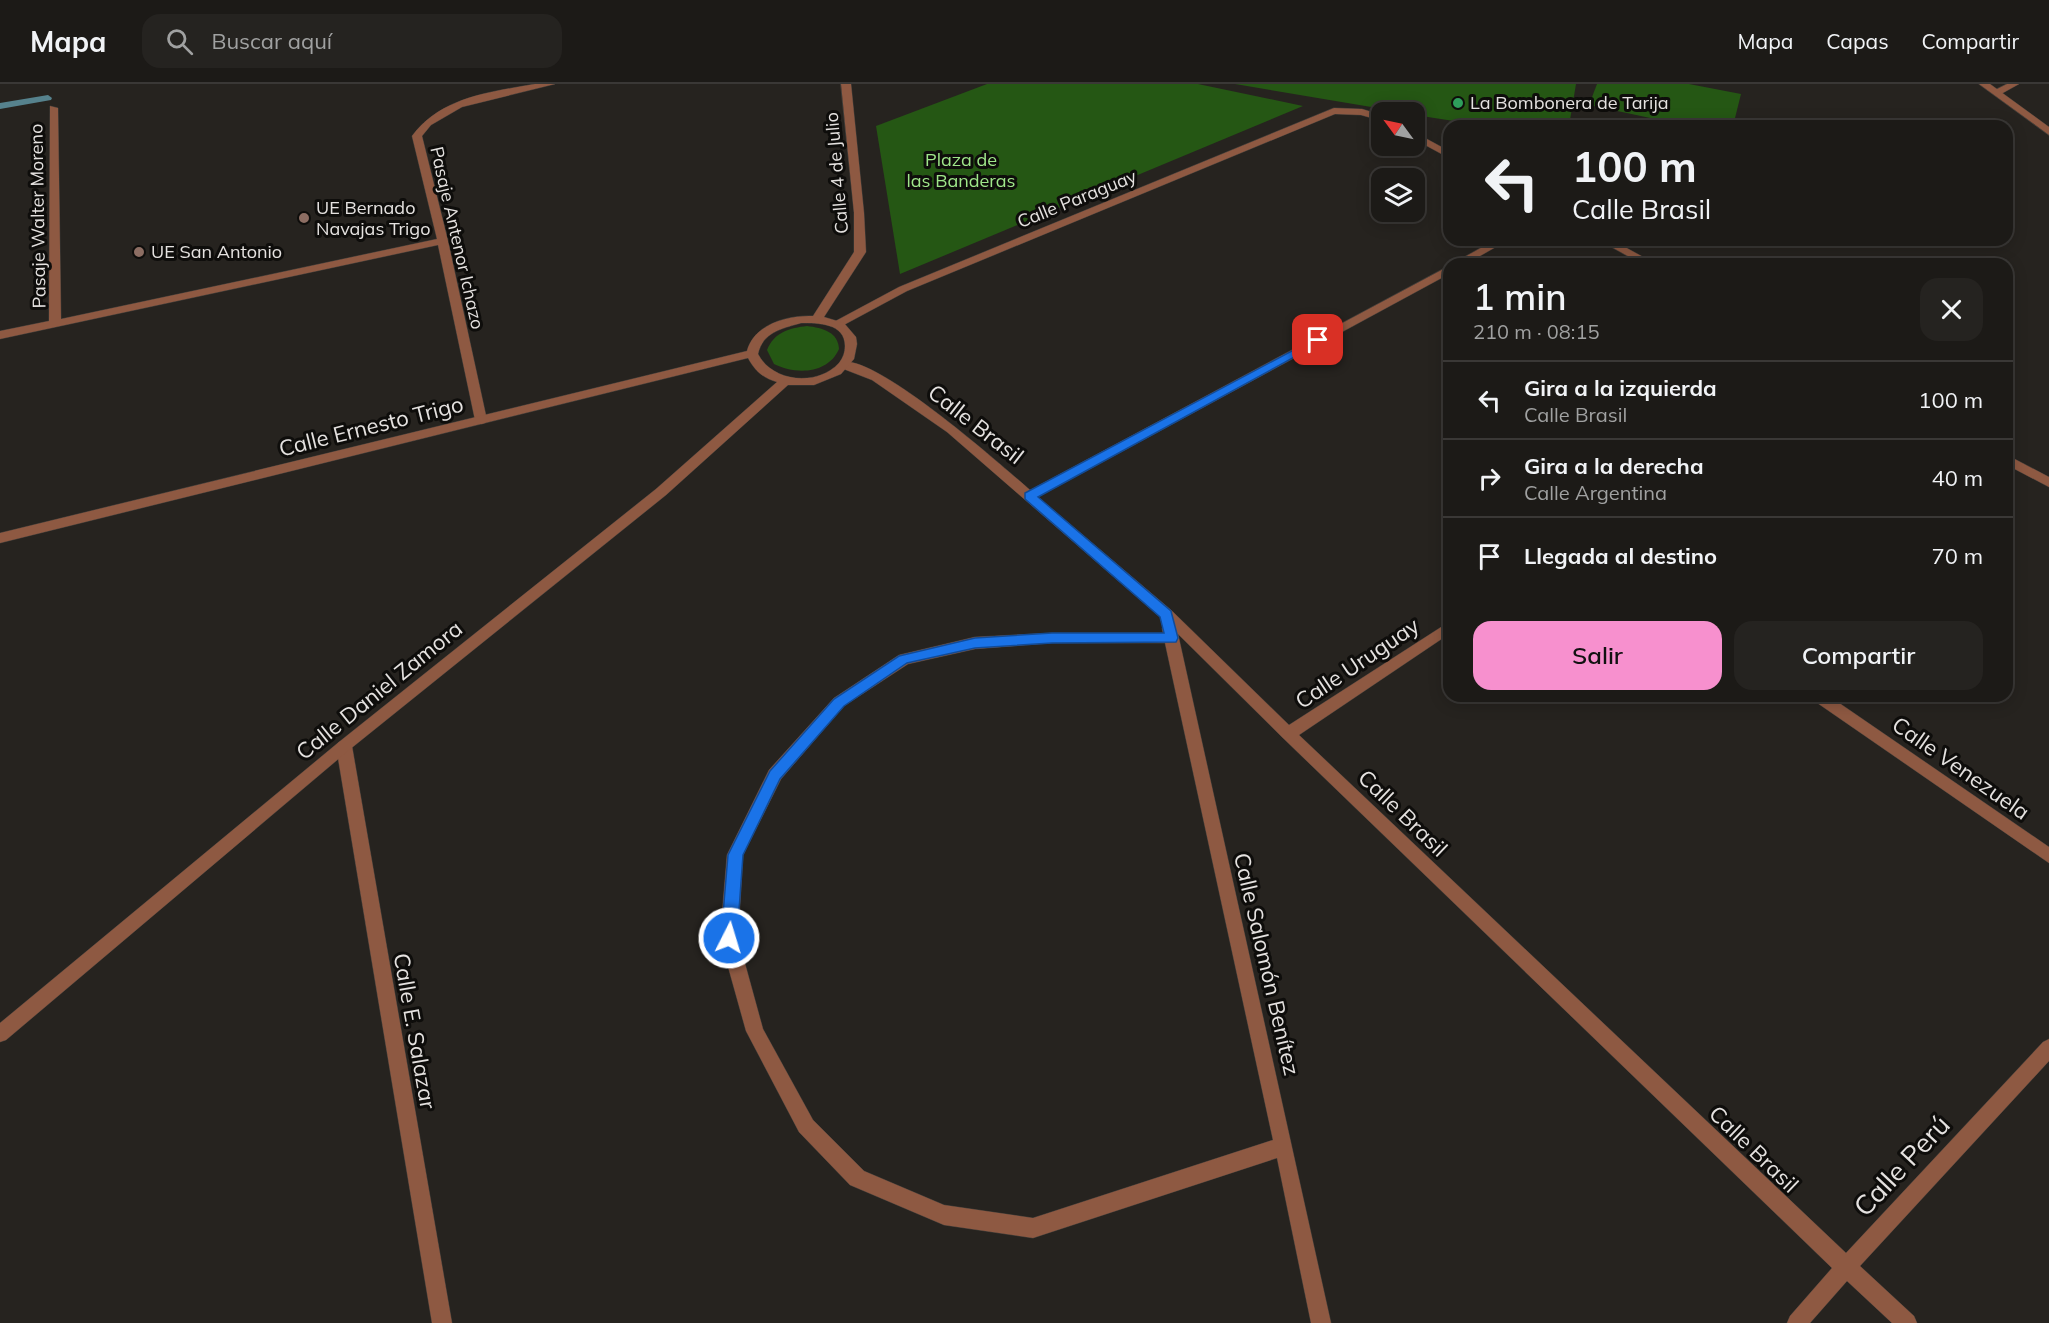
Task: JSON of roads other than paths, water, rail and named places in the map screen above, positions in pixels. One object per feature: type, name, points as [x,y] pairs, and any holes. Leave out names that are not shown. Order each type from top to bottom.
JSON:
[{"type":"street","name":"Pasaje Antenor Ichazo","points":[[481,420],[443,241],[417,136],[434,115],[470,101],[550,84]]},
{"type":"street","name":"Calle 4 de Julio","points":[[817,319],[860,252],[859,213],[846,84]]},
{"type":"street","points":[[1984,84],[1998,92],[2049,132]]},
{"type":"street","points":[[1998,92],[2014,84]]},
{"type":"street","name":"Pasaje Walter Moreno","points":[[53,108],[55,324]]},
{"type":"street","name":"Calle Paraguay","points":[[836,324],[903,289],[1334,111],[1371,115]]},
{"type":"street","points":[[1425,141],[1443,152]]},
{"type":"street","points":[[0,335],[443,241]]},
{"type":"street","points":[[1469,258],[1492,246]]},
{"type":"street","points":[[1616,246],[1638,258]]},
{"type":"street","points":[[1029,496],[1443,272]]},
{"type":"street","points":[[800,319],[817,319],[836,324],[851,338],[851,356],[845,365],[823,377],[810,381],[785,381],[761,371],[754,364],[751,354],[757,339],[773,326],[800,319]]},
{"type":"street","name":"Calle Ernesto Trigo","points":[[0,538],[751,354]]},
{"type":"street","name":"Calle Brasil","points":[[845,365],[876,377],[951,429],[1166,615],[1907,1323]]},
{"type":"street","name":"Calle Daniel Zamora","points":[[0,1034],[344,746],[661,492],[785,381]]},
{"type":"street","points":[[2013,462],[2049,483]]},
{"type":"street","name":"Calle Salomón Benítez","points":[[1166,615],[1321,1323]]},
{"type":"street","name":"Calle Uruguay","points":[[1288,734],[1443,631]]},
{"type":"street","points":[[1171,638],[1052,638],[975,643],[904,659],[839,702],[775,775],[735,855],[729,938],[755,1031],[806,1126],[857,1178],[944,1215],[1033,1228],[1284,1146]]},
{"type":"street","name":"Calle Venezuela","points":[[1827,702],[2049,856]]},
{"type":"street","name":"Calle E. Salazar","points":[[344,746],[442,1323]]},
{"type":"street","name":"Calle Perú","points":[[1797,1323],[2049,1048]]},
{"type":"waterway","points":[[0,106],[48,98]]},
{"type":"place","name":"La Bombonera de Tarija","points":[[1458,103]]},
{"type":"place","name":"UE Bernado Navajas Trigo","points":[[304,218]]},
{"type":"place","name":"UE San Antonio","points":[[139,252]]},
{"type":"park label","name":"Plaza de las Banderas","points":[[961,170]]}]
